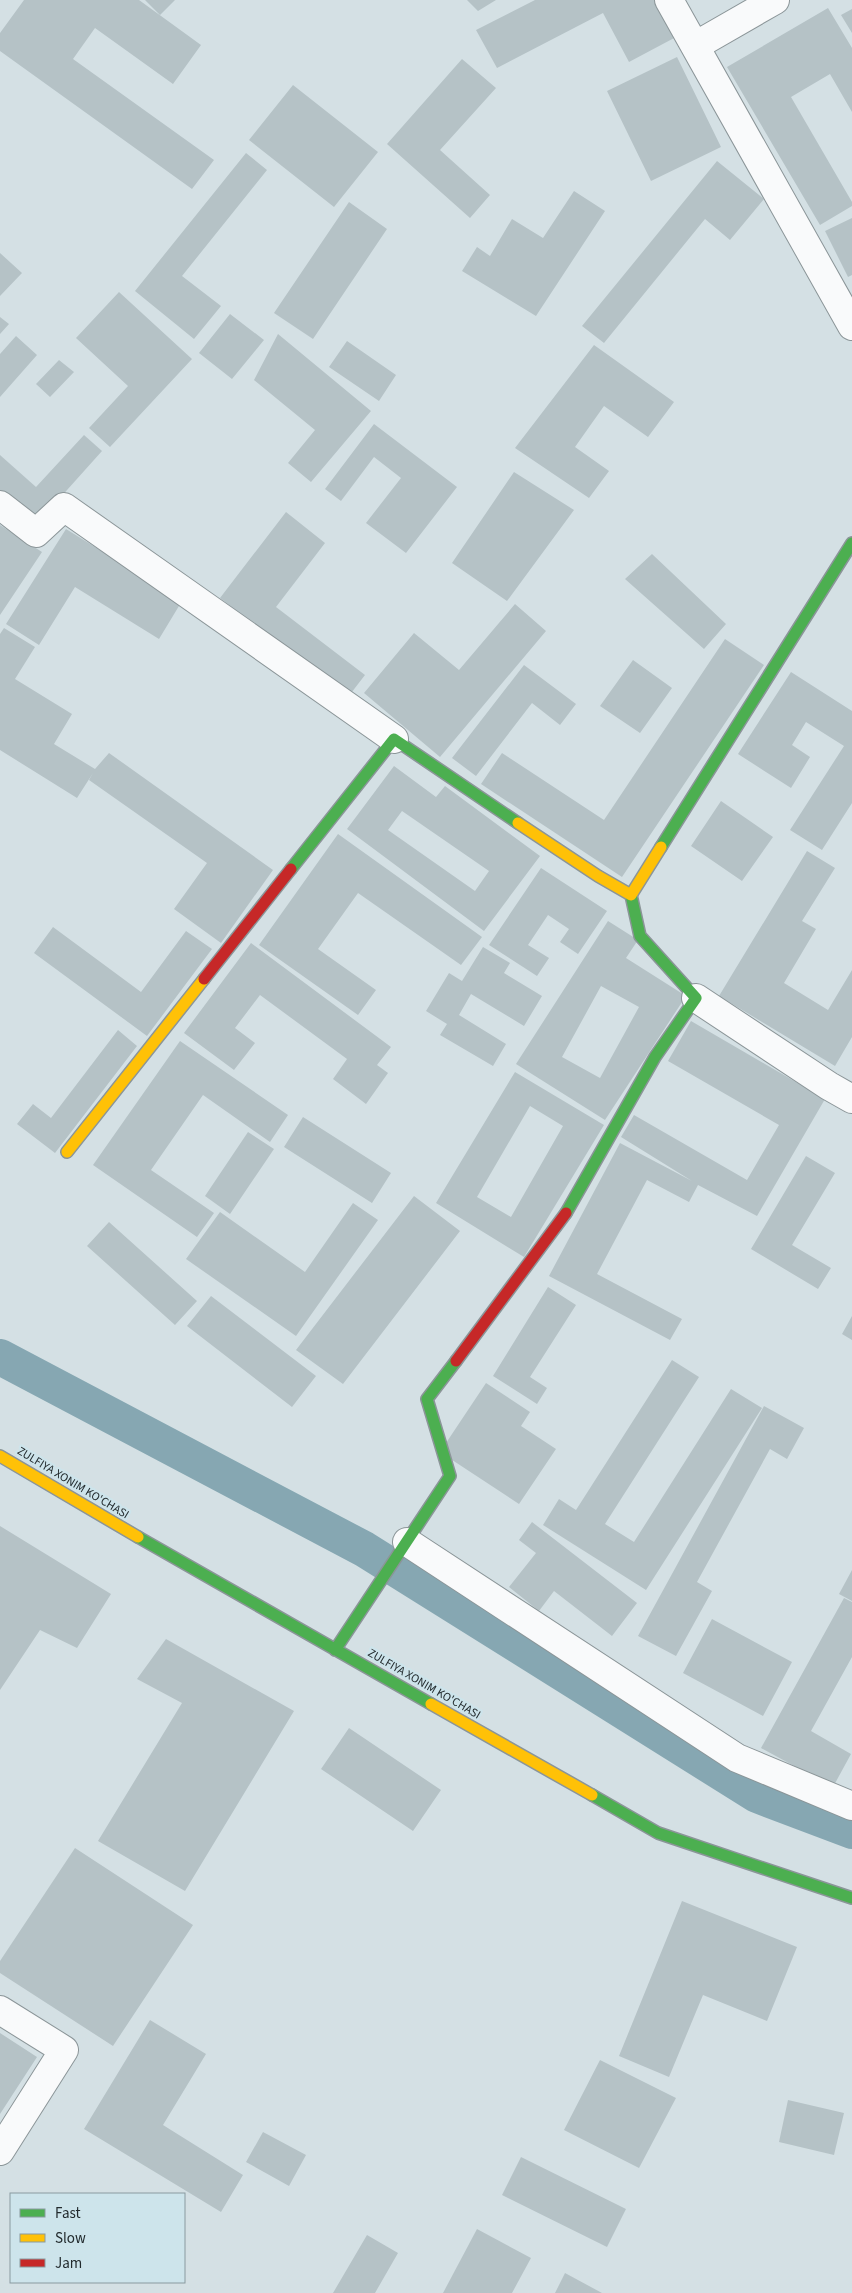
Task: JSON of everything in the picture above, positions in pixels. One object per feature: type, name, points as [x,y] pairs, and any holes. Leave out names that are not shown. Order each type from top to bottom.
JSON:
[{"type":"street","points":[[669,0],[852,326]]},
{"type":"street","points":[[696,46],[774,0]]},
{"type":"street","points":[[0,505],[36,533],[64,507],[394,739],[598,876],[631,895]]},
{"type":"street","points":[[852,543],[631,895],[640,936],[696,998],[829,1086],[852,1099]]},
{"type":"street","points":[[67,1152],[394,739]]},
{"type":"street","points":[[335,1650],[450,1476],[426,1400],[564,1218],[655,1056],[696,998]]},
{"type":"street","name":"ZULFIYA XONIM KO'CHASI","points":[[0,1456],[658,1834],[852,1898]]},
{"type":"street","points":[[407,1542],[737,1758],[852,1806]]},
{"type":"street","points":[[0,2010],[64,2050],[0,2151]]},
{"type":"building","points":[[24,0],[139,0],[201,45],[173,84],[95,28],[73,59],[214,160],[192,189],[0,51],[0,33]]},
{"type":"building","points":[[145,0],[175,0],[160,15]]},
{"type":"building","points":[[467,0],[496,0],[478,11]]},
{"type":"building","points":[[535,0],[655,0],[676,37],[629,62],[603,13],[497,68],[476,30]]},
{"type":"building","points":[[828,8],[852,48],[852,112],[830,74],[791,97],[852,202],[852,206],[820,225],[727,67]]},
{"type":"building","points":[[852,9],[852,33],[841,15]]},
{"type":"building","points":[[677,57],[721,147],[651,181],[607,91]]},
{"type":"building","points":[[462,59],[496,88],[440,150],[490,195],[470,218],[387,144]]},
{"type":"building","points":[[293,85],[378,152],[334,207],[249,140]]},
{"type":"building","points":[[246,153],[267,170],[182,276],[221,306],[194,339],[135,291]]},
{"type":"building","points":[[717,161],[764,199],[730,240],[705,219],[604,343],[582,326]]},
{"type":"building","points":[[574,191],[605,211],[536,316],[462,271],[477,247],[490,256],[512,219],[543,238]]},
{"type":"building","points":[[349,202],[387,229],[313,339],[274,313]]},
{"type":"building","points":[[852,218],[852,275],[848,277],[825,231]]},
{"type":"building","points":[[0,253],[22,273],[0,296]]},
{"type":"building","points":[[119,292],[192,359],[110,447],[89,428],[128,386],[76,338]]},
{"type":"building","points":[[230,314],[264,340],[232,379],[199,353]]},
{"type":"building","points":[[0,317],[9,324],[0,334]]},
{"type":"building","points":[[278,334],[371,411],[311,482],[288,463],[315,430],[254,380]]},
{"type":"building","points":[[16,336],[37,355],[0,397],[0,354]]},
{"type":"building","points":[[347,341],[396,375],[379,401],[329,367]]},
{"type":"building","points":[[594,345],[674,402],[648,437],[604,406],[575,447],[609,471],[589,498],[515,448]]},
{"type":"building","points":[[59,360],[74,372],[50,397],[36,384]]},
{"type":"building","points":[[374,424],[457,487],[406,553],[366,523],[401,478],[374,457],[341,501],[325,489]]},
{"type":"building","points":[[84,435],[102,451],[33,528],[0,499],[0,455],[36,487]]},
{"type":"building","points":[[514,472],[574,510],[507,601],[452,563]]},
{"type":"building","points":[[286,512],[325,543],[276,607],[365,675],[348,697],[220,598]]},
{"type":"building","points":[[0,525],[42,552],[0,615]]},
{"type":"building","points":[[66,529],[182,601],[159,639],[75,587],[39,645],[6,624]]},
{"type":"building","points":[[652,554],[726,624],[704,649],[625,579]]},
{"type":"building","points":[[515,604],[546,631],[440,757],[364,693],[414,633],[459,670]]},
{"type":"building","points":[[4,628],[35,647],[15,679],[72,714],[54,744],[95,769],[109,753],[273,870],[221,943],[174,909],[207,863],[89,780],[93,773],[77,798],[0,750],[0,634]]},
{"type":"building","points":[[725,639],[764,665],[622,877],[481,784],[502,753],[604,820]]},
{"type":"building","points":[[633,660],[672,688],[640,733],[600,706]]},
{"type":"building","points":[[524,665],[576,704],[560,725],[532,703],[476,776],[452,758]]},
{"type":"building","points":[[791,672],[852,711],[852,803],[822,850],[790,830],[844,746],[806,722],[792,745],[810,757],[791,788],[738,754]]},
{"type":"building","points":[[394,766],[436,797],[445,786],[540,856],[484,931],[347,829]],"holes":[[[402,811],[489,871],[475,891],[388,830]]]},
{"type":"building","points":[[721,801],[773,837],[742,881],[691,846]]},
{"type":"building","points":[[338,834],[482,937],[461,965],[358,893],[318,949],[376,990],[358,1015],[259,945]]},
{"type":"building","points":[[807,851],[835,868],[802,921],[816,929],[784,983],[828,1010],[852,970],[852,1037],[835,1066],[719,996]]},
{"type":"building","points":[[541,868],[607,911],[578,954],[560,942],[569,929],[548,915],[528,945],[549,958],[537,976],[489,945]]},
{"type":"building","points":[[608,921],[638,940],[626,958],[686,996],[605,1120],[516,1064]],"holes":[[[601,986],[639,1007],[600,1078],[562,1057]]]},
{"type":"building","points":[[53,927],[141,992],[186,931],[212,949],[147,1036],[34,953]]},
{"type":"building","points":[[251,943],[391,1047],[377,1065],[388,1073],[366,1104],[333,1079],[347,1059],[260,995],[235,1028],[255,1043],[234,1070],[184,1033]]},
{"type":"building","points":[[483,947],[510,963],[504,973],[542,996],[524,1026],[471,994],[459,1015],[506,1044],[493,1066],[440,1035],[447,1024],[426,1011],[449,973],[462,981]]},
{"type":"building","points":[[691,1021],[825,1099],[757,1216],[698,1185],[689,1202],[647,1180],[597,1274],[682,1319],[670,1340],[549,1276],[620,1143],[692,1181],[621,1137],[634,1115],[747,1180],[779,1125],[668,1061]]},
{"type":"building","points":[[118,1030],[137,1046],[55,1153],[17,1124],[33,1104],[51,1118]]},
{"type":"building","points":[[180,1041],[288,1115],[270,1142],[203,1095],[151,1170],[214,1213],[197,1237],[93,1165]]},
{"type":"building","points":[[515,1072],[604,1125],[524,1257],[436,1203]],"holes":[[[530,1106],[563,1126],[511,1217],[477,1197]]]},
{"type":"building","points":[[303,1117],[391,1173],[372,1203],[284,1147]]},
{"type":"building","points":[[248,1132],[274,1149],[230,1214],[205,1196]]},
{"type":"building","points":[[806,1156],[835,1173],[792,1245],[831,1268],[818,1289],[751,1249]]},
{"type":"building","points":[[414,1196],[460,1231],[343,1384],[296,1350]]},
{"type":"building","points":[[353,1203],[378,1220],[296,1336],[186,1259],[220,1212],[305,1272]]},
{"type":"building","points":[[109,1222],[197,1301],[175,1325],[87,1246]]},
{"type":"building","points":[[548,1287],[576,1305],[530,1377],[547,1388],[537,1404],[493,1376]]},
{"type":"building","points":[[211,1296],[316,1376],[292,1407],[187,1326]]},
{"type":"building","points":[[852,1316],[852,1340],[842,1334]]},
{"type":"building","points":[[672,1360],[699,1377],[605,1524],[634,1542],[731,1389],[762,1408],[646,1590],[543,1525],[559,1499],[576,1510]]},
{"type":"building","points":[[486,1383],[530,1412],[521,1426],[556,1449],[519,1504],[440,1452]]},
{"type":"building","points":[[764,1406],[804,1428],[787,1459],[770,1449],[697,1582],[712,1591],[676,1656],[638,1636]]},
{"type":"building","points":[[532,1522],[637,1603],[612,1636],[554,1591],[539,1611],[509,1587],[536,1553],[519,1540]]},
{"type":"building","points":[[0,1526],[111,1594],[77,1648],[40,1630],[0,1690]]},
{"type":"building","points":[[852,1570],[852,1601],[839,1594]]},
{"type":"building","points":[[844,1598],[852,1602],[852,1657],[811,1731],[851,1754],[833,1787],[761,1748]]},
{"type":"building","points":[[712,1619],[792,1662],[763,1716],[683,1673]]},
{"type":"building","points":[[166,1639],[294,1711],[185,1891],[98,1841],[182,1703],[137,1679]]},
{"type":"building","points":[[349,1728],[441,1790],[413,1831],[321,1769]]},
{"type":"building","points":[[75,1848],[193,1925],[113,2046],[0,1973],[0,1961]]},
{"type":"building","points":[[682,1901],[797,1947],[767,2021],[703,1995],[669,2077],[619,2056]]},
{"type":"building","points":[[150,2020],[206,2054],[163,2125],[243,2175],[221,2212],[84,2129]]},
{"type":"building","points":[[0,2033],[37,2057],[0,2114]]},
{"type":"building","points":[[600,2060],[676,2098],[639,2168],[564,2130]]},
{"type":"building","points":[[788,2100],[844,2113],[834,2155],[779,2142]]},
{"type":"building","points":[[263,2132],[306,2155],[289,2186],[246,2162]]},
{"type":"building","points":[[521,2157],[626,2209],[607,2247],[502,2195]]},
{"type":"building","points":[[477,2229],[531,2258],[512,2293],[443,2293]]},
{"type":"building","points":[[367,2235],[398,2253],[375,2293],[333,2293]]},
{"type":"building","points":[[565,2273],[602,2293],[555,2293]]},
{"type":"waterway","points":[[0,1357],[364,1549],[757,1795],[852,1831]]},
{"type":"traffic: fast","points":[[661,847],[852,543]]},
{"type":"traffic: fast","points":[[291,869],[394,739],[518,823]]},
{"type":"traffic: fast","points":[[566,1213],[655,1057],[696,998],[640,936],[631,895]]},
{"type":"traffic: fast","points":[[335,1650],[450,1476],[427,1399],[456,1361]]},
{"type":"traffic: fast","points":[[138,1537],[431,1704]]},
{"type":"traffic: fast","points":[[592,1795],[658,1833],[852,1898]]},
{"type":"traffic: slow","points":[[518,823],[598,876],[631,895],[661,847]]},
{"type":"traffic: slow","points":[[67,1152],[204,979]]},
{"type":"traffic: slow","points":[[0,1456],[138,1537]]},
{"type":"traffic: slow","points":[[431,1704],[592,1795]]},
{"type":"traffic: jam","points":[[204,979],[291,869]]},
{"type":"traffic: jam","points":[[456,1361],[566,1213]]}]
